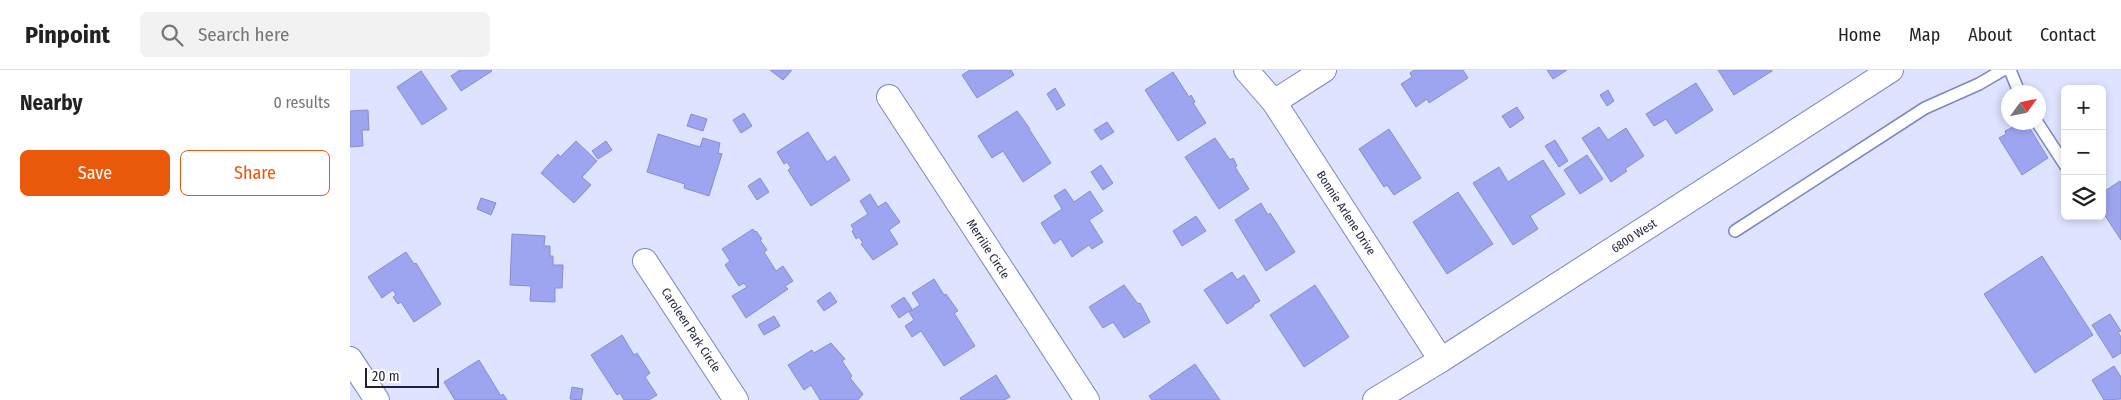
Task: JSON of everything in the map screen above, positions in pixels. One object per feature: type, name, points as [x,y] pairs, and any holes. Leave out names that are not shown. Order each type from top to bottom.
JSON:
[{"type":"street","name":"Bonnie Arlene Drive","points":[[1246,70],[1274,102],[1442,360]]},
{"type":"street","points":[[1274,102],[1324,70]]},
{"type":"street","name":"6800 West","points":[[1375,400],[1442,360],[1891,70]]},
{"type":"street","name":"Merrilie Circle","points":[[889,97],[1087,400]]},
{"type":"street","name":"Caroleen Park Circle","points":[[645,261],[736,400]]},
{"type":"street","points":[[350,358],[377,400]]},
{"type":"lane","points":[[1736,231],[1925,108],[1979,84],[2003,70]]},
{"type":"lane","points":[[2010,70],[2016,85]]},
{"type":"lane","points":[[2042,130],[2061,159]]},
{"type":"building","points":[[460,70],[492,71],[461,91],[451,76]]},
{"type":"building","points":[[770,70],[792,70],[783,80]]},
{"type":"building","points":[[970,70],[1011,70],[1014,75],[977,98],[962,75]]},
{"type":"building","points":[[1414,70],[1463,70],[1468,78],[1429,103],[1427,99],[1416,107],[1401,84],[1412,77],[1410,73]]},
{"type":"building","points":[[1547,70],[1567,70],[1553,79]]},
{"type":"building","points":[[1718,70],[1772,70],[1772,71],[1734,95]]},
{"type":"building","points":[[421,71],[447,109],[422,125],[397,87]]},
{"type":"building","points":[[1173,72],[1189,97],[1191,95],[1195,102],[1193,103],[1206,123],[1178,141],[1145,90]]},
{"type":"building","points":[[1696,83],[1713,110],[1676,134],[1666,119],[1654,126],[1646,114]]},
{"type":"building","points":[[1055,88],[1065,105],[1057,110],[1047,94]]},
{"type":"building","points":[[1608,90],[1614,101],[1607,106],[1600,95]]},
{"type":"building","points":[[1517,107],[1524,118],[1510,128],[1502,116]]},
{"type":"building","points":[[368,110],[369,130],[362,130],[363,146],[350,147],[350,111]]},
{"type":"building","points":[[1017,111],[1051,163],[1023,182],[1003,151],[992,158],[978,136]]},
{"type":"building","points":[[744,113],[752,126],[741,133],[733,120]]},
{"type":"building","points":[[691,114],[707,119],[703,131],[687,126]]},
{"type":"building","points":[[1107,122],[1114,132],[1101,140],[1094,130]]},
{"type":"building","points":[[1599,127],[1608,140],[1626,128],[1644,156],[1625,169],[1627,171],[1611,182],[1582,138]]},
{"type":"building","points":[[1389,129],[1421,178],[1394,195],[1387,185],[1384,187],[1359,149]]},
{"type":"building","points":[[2031,130],[2048,158],[2022,175],[1999,138],[2006,134],[2005,131]]},
{"type":"building","points":[[808,132],[827,162],[835,156],[850,180],[811,206],[788,170],[791,168],[787,162],[784,164],[777,152]]},
{"type":"building","points":[[658,134],[700,147],[703,138],[720,143],[718,153],[722,154],[709,196],[684,188],[685,184],[647,172]]},
{"type":"building","points":[[1215,138],[1230,160],[1233,158],[1237,166],[1235,167],[1249,189],[1219,209],[1185,157]]},
{"type":"building","points":[[1555,140],[1568,161],[1559,167],[1545,146]]},
{"type":"building","points":[[576,141],[597,161],[582,177],[591,185],[574,203],[541,173],[558,154],[560,157]]},
{"type":"building","points":[[606,141],[612,150],[598,159],[592,151]]},
{"type":"building","points":[[1587,155],[1603,179],[1580,194],[1564,170]]},
{"type":"building","points":[[1543,160],[1565,194],[1530,216],[1538,229],[1513,245],[1473,183],[1499,167],[1508,182]]},
{"type":"building","points":[[1101,165],[1113,183],[1103,190],[1091,172]]},
{"type":"building","points":[[760,178],[769,192],[757,200],[748,186]]},
{"type":"building","points":[[2120,181],[2121,240],[2106,217],[2106,190]]},
{"type":"building","points":[[1065,189],[1074,202],[1090,191],[1103,211],[1089,220],[1103,242],[1092,249],[1089,245],[1072,257],[1061,239],[1054,244],[1041,223],[1062,209],[1054,196]]},
{"type":"building","points":[[1458,192],[1493,244],[1447,274],[1413,222]]},
{"type":"building","points":[[870,194],[878,207],[886,202],[900,222],[889,230],[898,244],[873,260],[861,244],[863,243],[859,237],[856,239],[851,225],[868,214],[860,201]]},
{"type":"building","points":[[481,198],[496,203],[491,215],[477,209]]},
{"type":"building","points":[[1261,203],[1268,215],[1270,213],[1295,252],[1266,271],[1235,220]]},
{"type":"building","points":[[1196,216],[1206,231],[1182,246],[1173,231]]},
{"type":"building","points":[[753,229],[762,239],[760,240],[767,250],[764,252],[776,271],[783,266],[793,281],[785,286],[788,289],[746,318],[732,296],[747,287],[744,283],[739,286],[725,265],[730,261],[722,249]]},
{"type":"building","points":[[512,234],[545,236],[544,246],[550,246],[550,256],[553,256],[553,265],[563,265],[562,288],[555,288],[555,302],[530,301],[531,286],[510,285]]},
{"type":"building","points":[[406,252],[414,264],[416,263],[441,304],[414,322],[401,302],[398,304],[393,297],[396,295],[393,290],[382,298],[368,277]]},
{"type":"building","points":[[2042,256],[2093,335],[2035,373],[1984,294]]},
{"type":"building","points":[[1232,272],[1237,280],[1244,275],[1260,301],[1227,324],[1204,290]]},
{"type":"building","points":[[934,279],[944,295],[946,294],[958,311],[954,313],[975,346],[944,366],[921,331],[912,337],[905,326],[914,320],[909,312],[920,305],[912,293]]},
{"type":"building","points":[[1124,285],[1138,304],[1140,303],[1150,322],[1124,338],[1113,322],[1103,328],[1089,307]]},
{"type":"building","points":[[1315,285],[1349,337],[1304,367],[1270,315]]},
{"type":"building","points":[[830,292],[837,302],[824,311],[817,301]]},
{"type":"building","points":[[904,297],[912,309],[899,318],[891,306]]},
{"type":"building","points":[[2110,314],[2121,331],[2118,332],[2121,337],[2121,353],[2113,358],[2092,325]]},
{"type":"building","points":[[774,316],[780,326],[764,335],[758,325]]},
{"type":"building","points":[[622,335],[634,355],[637,353],[650,373],[645,377],[657,395],[649,400],[624,400],[620,393],[617,395],[591,355]]},
{"type":"building","points":[[831,343],[845,359],[842,361],[852,376],[850,378],[863,394],[858,400],[820,400],[811,385],[804,390],[788,365],[812,350],[814,353]]},
{"type":"building","points":[[479,360],[501,396],[503,394],[507,400],[455,400],[444,382]]},
{"type":"building","points":[[1195,364],[1220,400],[1152,400],[1149,396]]},
{"type":"building","points":[[2114,366],[2121,377],[2121,399],[2104,400],[2092,380]]},
{"type":"building","points":[[996,375],[1010,397],[1004,400],[961,400],[960,398]]},
{"type":"building","points":[[572,387],[583,389],[581,400],[570,399]]}]
